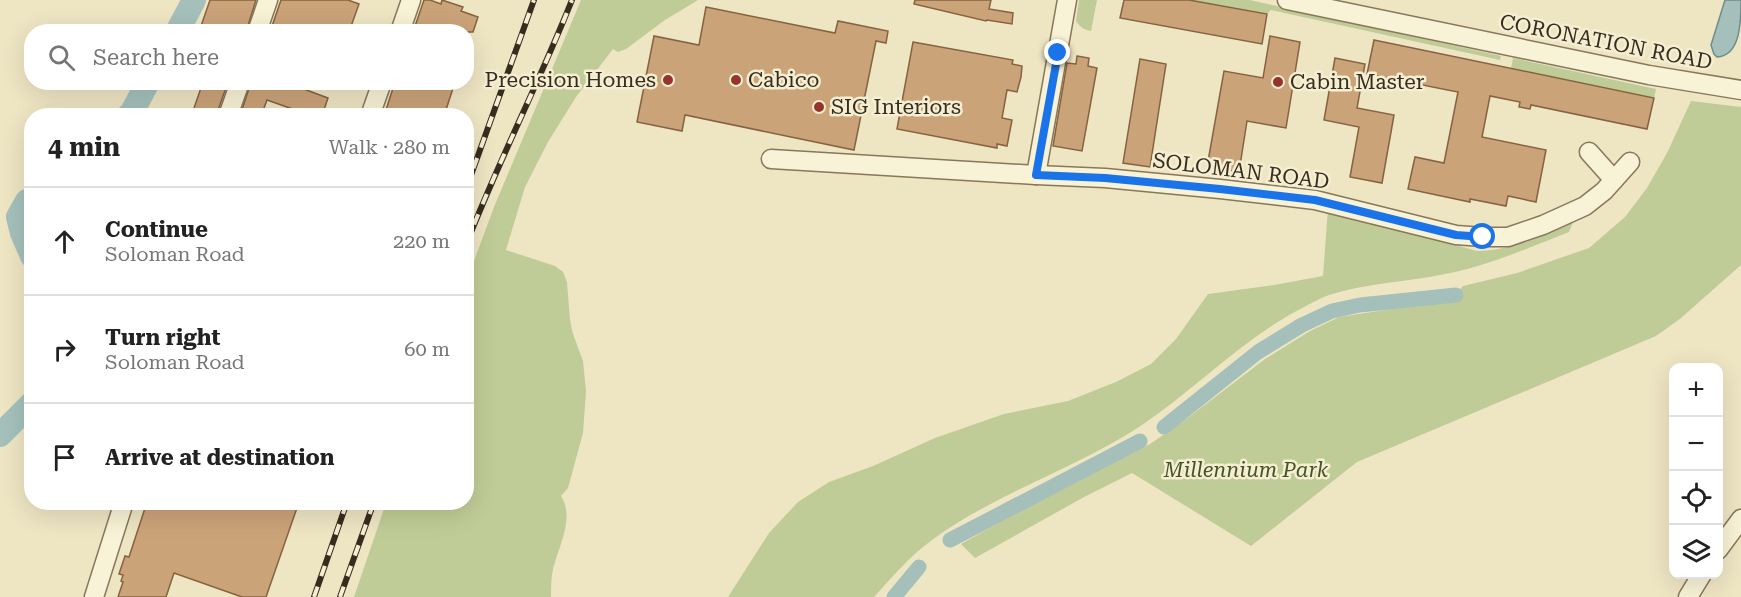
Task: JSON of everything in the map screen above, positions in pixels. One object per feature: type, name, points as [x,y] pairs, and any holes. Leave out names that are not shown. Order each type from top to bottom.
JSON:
[{"type":"street","points":[[260,24],[268,0]]},
{"type":"street","points":[[403,24],[411,0]]},
{"type":"street","points":[[1036,175],[1067,0]]},
{"type":"street","name":"CORONATION ROAD","points":[[1287,0],[1649,75],[1741,90]]},
{"type":"street","points":[[231,108],[237,90]]},
{"type":"street","points":[[373,108],[379,90]]},
{"type":"street","points":[[1589,152],[1614,180]]},
{"type":"street","name":"SOLOMAN ROAD","points":[[771,159],[1116,179],[1315,200],[1456,235],[1483,237],[1508,237],[1586,206],[1604,191],[1630,162]]},
{"type":"street","points":[[94,597],[121,510]]},
{"type":"street","points":[[1723,544],[1741,519]]},
{"type":"street","points":[[1688,597],[1699,579]]},
{"type":"green space","points":[[581,0],[698,0],[665,20],[626,49],[618,52],[613,49],[576,97],[548,142],[525,187],[506,250],[555,266],[563,272],[567,282],[573,334],[583,361],[586,391],[583,433],[568,488],[561,496],[565,504],[566,522],[551,579],[551,597],[354,597],[384,510],[474,510],[474,261],[494,207]]},
{"type":"green space","points":[[1079,0],[1097,0],[1091,31],[1082,28],[1076,21]]},
{"type":"green space","points":[[1189,0],[1250,0],[1501,56],[1500,60],[1271,10],[1267,14]]},
{"type":"green space","points":[[1513,58],[1656,89],[1654,98],[1511,68]]},
{"type":"green space","name":"Millennium Park","points":[[1691,101],[1741,107],[1741,265],[1681,318],[1656,336],[1357,462],[1251,546],[1132,473],[975,558],[961,544],[1066,485],[1150,444],[1265,359],[1310,331],[1339,317],[1451,300],[1463,286],[1517,273],[1589,248],[1625,217],[1647,188],[1667,153]]},
{"type":"green space","points":[[1328,208],[1477,251],[1514,245],[1573,222],[1569,232],[1461,271],[1343,291],[1326,296],[1304,307],[1260,333],[1139,427],[1088,456],[957,523],[916,553],[874,597],[728,597],[769,533],[798,502],[829,482],[873,466],[935,438],[1004,414],[1068,401],[1116,382],[1151,364],[1176,339],[1208,294],[1323,276]]},
{"type":"water","points":[[1725,0],[1741,0],[1740,27],[1731,50],[1717,57],[1711,45]]},
{"type":"building","points":[[210,0],[256,0],[248,24],[202,24]]},
{"type":"building","points":[[281,0],[348,0],[359,4],[352,24],[273,24]]},
{"type":"building","points":[[424,0],[441,4],[442,0],[463,7],[461,11],[478,17],[474,29],[474,24],[416,24]]},
{"type":"building","points":[[915,0],[991,0],[989,9],[1013,13],[1012,24],[986,21],[914,4]]},
{"type":"building","points":[[1124,0],[1189,0],[1267,14],[1262,44],[1120,18]]},
{"type":"building","points":[[706,7],[835,33],[838,21],[888,31],[886,43],[876,41],[854,150],[685,115],[682,131],[637,122],[654,36],[699,45]]},
{"type":"building","points":[[1270,36],[1300,42],[1286,128],[1247,121],[1239,172],[1207,167],[1224,71],[1263,78]]},
{"type":"building","points":[[1374,40],[1654,98],[1647,129],[1531,105],[1530,109],[1519,107],[1520,102],[1490,96],[1482,137],[1546,150],[1536,202],[1508,196],[1506,206],[1470,199],[1470,202],[1408,189],[1415,157],[1444,163],[1458,92],[1367,74]]},
{"type":"building","points":[[913,42],[1013,60],[1012,64],[1022,66],[1017,92],[1007,90],[1002,118],[1012,120],[1007,146],[997,144],[997,148],[897,129]]},
{"type":"building","points":[[1077,56],[1089,58],[1088,66],[1097,68],[1082,151],[1053,146],[1067,63],[1076,64]]},
{"type":"building","points":[[1335,58],[1365,64],[1357,108],[1394,115],[1382,183],[1350,177],[1359,127],[1324,120]]},
{"type":"building","points":[[1140,59],[1166,64],[1150,167],[1123,163]]},
{"type":"building","points":[[200,90],[225,90],[219,108],[194,108]]},
{"type":"building","points":[[248,90],[306,90],[328,98],[325,108],[290,108],[267,100],[264,108],[243,108]]},
{"type":"building","points":[[392,90],[452,90],[447,108],[387,108]]},
{"type":"building","points":[[144,510],[296,510],[266,597],[242,597],[174,573],[166,597],[118,597],[123,582],[121,581],[123,575],[119,574],[125,556],[129,557]]},
{"type":"waterway","points":[[181,24],[194,0]]},
{"type":"waterway","points":[[134,108],[144,90]]},
{"type":"waterway","points":[[24,206],[18,217],[24,238]]},
{"type":"waterway","points":[[1164,427],[1258,352],[1302,325],[1332,311],[1360,305],[1456,295]]},
{"type":"waterway","points":[[0,435],[24,411]]},
{"type":"waterway","points":[[950,540],[1140,441]]},
{"type":"waterway","points":[[894,597],[919,567]]},
{"type":"railway","points":[[474,167],[534,0]]},
{"type":"railway","points":[[474,225],[572,0]]},
{"type":"railway","points":[[314,597],[344,510]]},
{"type":"railway","points":[[340,597],[371,510]]},
{"type":"place","name":"Precision Homes","points":[[668,80]]},
{"type":"place","name":"Cabico","points":[[736,80]]},
{"type":"place","name":"Cabin Master","points":[[1278,82]]},
{"type":"place","name":"SIG Interiors","points":[[819,107]]},
{"type":"route","points":[[1058,53],[1036,175],[1105,178],[1315,200],[1456,235],[1483,237]]}]
